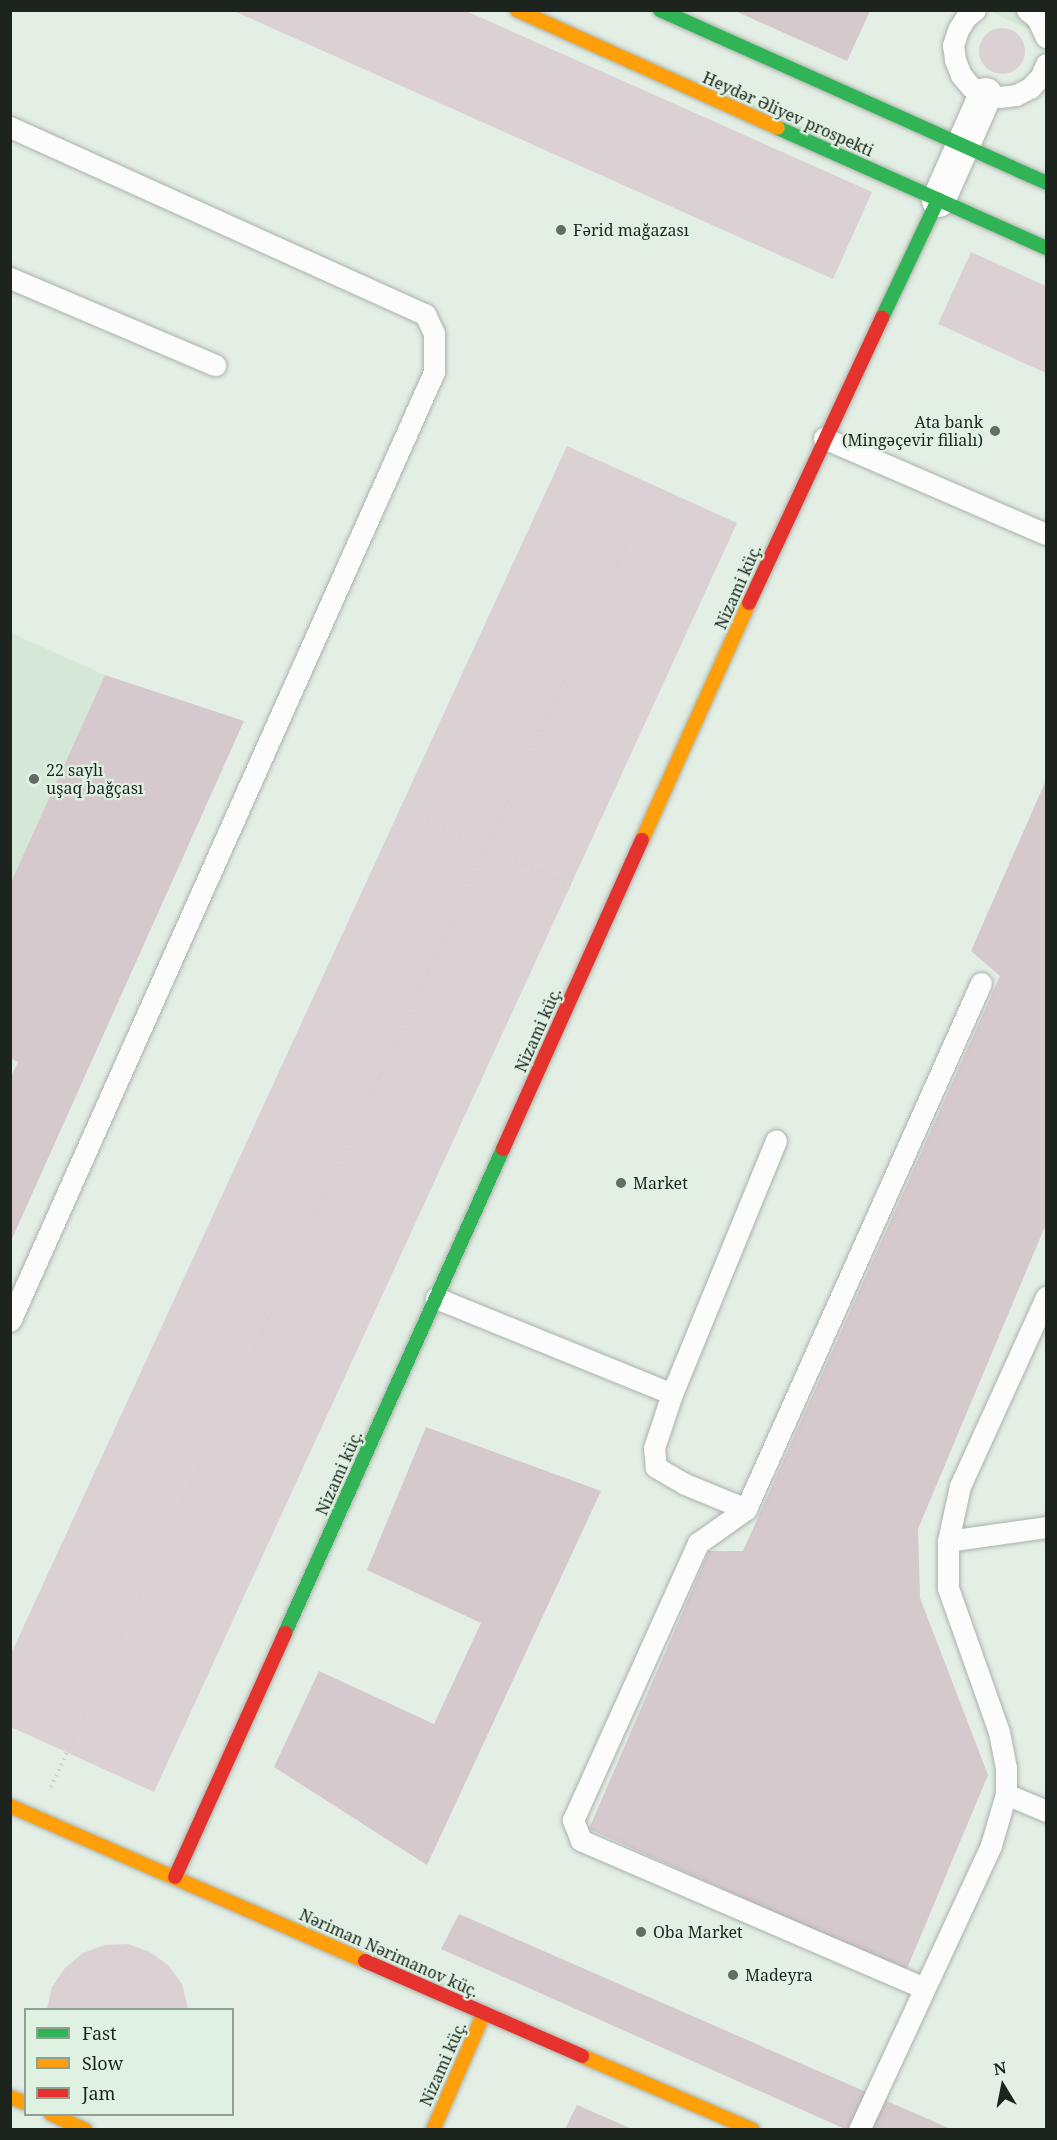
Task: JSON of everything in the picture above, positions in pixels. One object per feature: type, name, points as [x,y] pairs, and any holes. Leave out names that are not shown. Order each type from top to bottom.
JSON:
[{"type":"street","name":"Heydər Əliyev prospekti","points":[[517,10],[1047,248]]},
{"type":"street","points":[[660,10],[1047,183]]},
{"type":"street","points":[[938,200],[985,94]]},
{"type":"street","name":"Nizami küç.","points":[[176,1877],[824,438],[938,200]]},
{"type":"street","name":"Nəriman Nərimanov küç.","points":[[10,1806],[753,2130]]},
{"type":"street","name":"Nizami küç.","points":[[433,2130],[484,2013]]},
{"type":"street","points":[[53,2116],[86,2130]]},
{"type":"lane","points":[[975,10],[966,17],[953,45],[955,60],[961,75],[971,87],[985,94],[1000,97],[1016,95],[1035,82],[1047,64]]},
{"type":"lane","points":[[1028,10],[1037,18],[1047,37]]},
{"type":"lane","points":[[10,127],[425,315],[434,333],[434,372],[10,1321]]},
{"type":"lane","points":[[10,278],[215,365]]},
{"type":"lane","points":[[824,438],[1047,534]]},
{"type":"lane","points":[[924,1988],[581,1840],[573,1820],[698,1543],[746,1509],[981,983]]},
{"type":"lane","points":[[746,1509],[686,1484],[656,1467],[654,1448],[672,1394],[776,1140]]},
{"type":"lane","points":[[859,2130],[991,1845],[1006,1794],[1006,1768],[999,1732],[948,1588],[948,1541],[960,1486],[1047,1297]]},
{"type":"lane","points":[[436,1298],[672,1394]]},
{"type":"lane","points":[[948,1541],[1047,1527]]},
{"type":"lane","points":[[1006,1794],[1047,1811]]},
{"type":"path","points":[[38,1818],[654,486]]},
{"type":"path","points":[[400,808],[571,886]]},
{"type":"shaded area","points":[[234,11],[466,11],[872,192],[833,279]]},
{"type":"shaded area","points":[[735,11],[870,11],[847,61]]},
{"type":"shaded area","points":[[990,11],[1046,11],[1046,38]]},
{"type":"shaded area","points":[[1002,28],[1018,35],[1025,51],[1018,67],[1002,74],[986,67],[979,51],[986,35]]},
{"type":"shaded area","points":[[971,252],[1046,286],[1046,373],[938,324]]},
{"type":"shaded area","points":[[567,446],[737,523],[154,1792],[11,1727],[11,1654]]},
{"type":"shaded area","name":"22 saylı uşaq bağçası","points":[[11,633],[105,675],[11,882]]},
{"type":"shaded area","points":[[105,675],[244,721],[11,1241],[10,1079],[18,1062],[10,1058],[11,882]]},
{"type":"shaded area","points":[[1046,780],[1046,1224],[918,1529],[920,1598],[988,1775],[906,1971],[589,1829],[709,1551],[743,1551],[1000,976],[971,951]]},
{"type":"shaded area","points":[[426,1427],[601,1491],[427,1865],[274,1767],[319,1671],[434,1724],[481,1623],[367,1570]]},
{"type":"shaded area","points":[[459,1914],[951,2129],[845,2129],[441,1949]]},
{"type":"shaded area","points":[[128,1944],[150,1952],[168,1965],[182,1984],[188,2008],[47,2008],[52,1987],[65,1968],[83,1953],[105,1945]]},
{"type":"shaded area","points":[[577,2105],[632,2129],[565,2129]]},
{"type":"traffic: fast","points":[[660,10],[1046,183]]},
{"type":"traffic: fast","points":[[778,128],[1046,248]]},
{"type":"traffic: fast","points":[[882,318],[938,200]]},
{"type":"traffic: fast","points":[[285,1633],[503,1149]]},
{"type":"traffic: slow","points":[[517,10],[778,128]]},
{"type":"traffic: slow","points":[[642,840],[749,603]]},
{"type":"traffic: slow","points":[[10,1806],[365,1961]]},
{"type":"traffic: slow","points":[[433,2130],[484,2013]]},
{"type":"traffic: slow","points":[[582,2056],[753,2130]]},
{"type":"traffic: slow","points":[[10,2097],[24,2102]]},
{"type":"traffic: slow","points":[[55,2116],[86,2130]]},
{"type":"traffic: jam","points":[[749,603],[882,318]]},
{"type":"traffic: jam","points":[[503,1149],[642,840]]},
{"type":"traffic: jam","points":[[175,1877],[285,1633]]},
{"type":"traffic: jam","points":[[365,1961],[582,2056]]},
{"type":"place","name":"Fərid mağazası","points":[[561,230]]},
{"type":"place","name":"Ata bank (Mingəçevir filialı)","points":[[995,431]]},
{"type":"place","name":"22 saylı uşaq bağçası","points":[[34,779]]},
{"type":"place","name":"Market","points":[[621,1183]]},
{"type":"place","name":"Oba Market","points":[[641,1932]]},
{"type":"place","name":"Madeyra","points":[[733,1975]]}]
